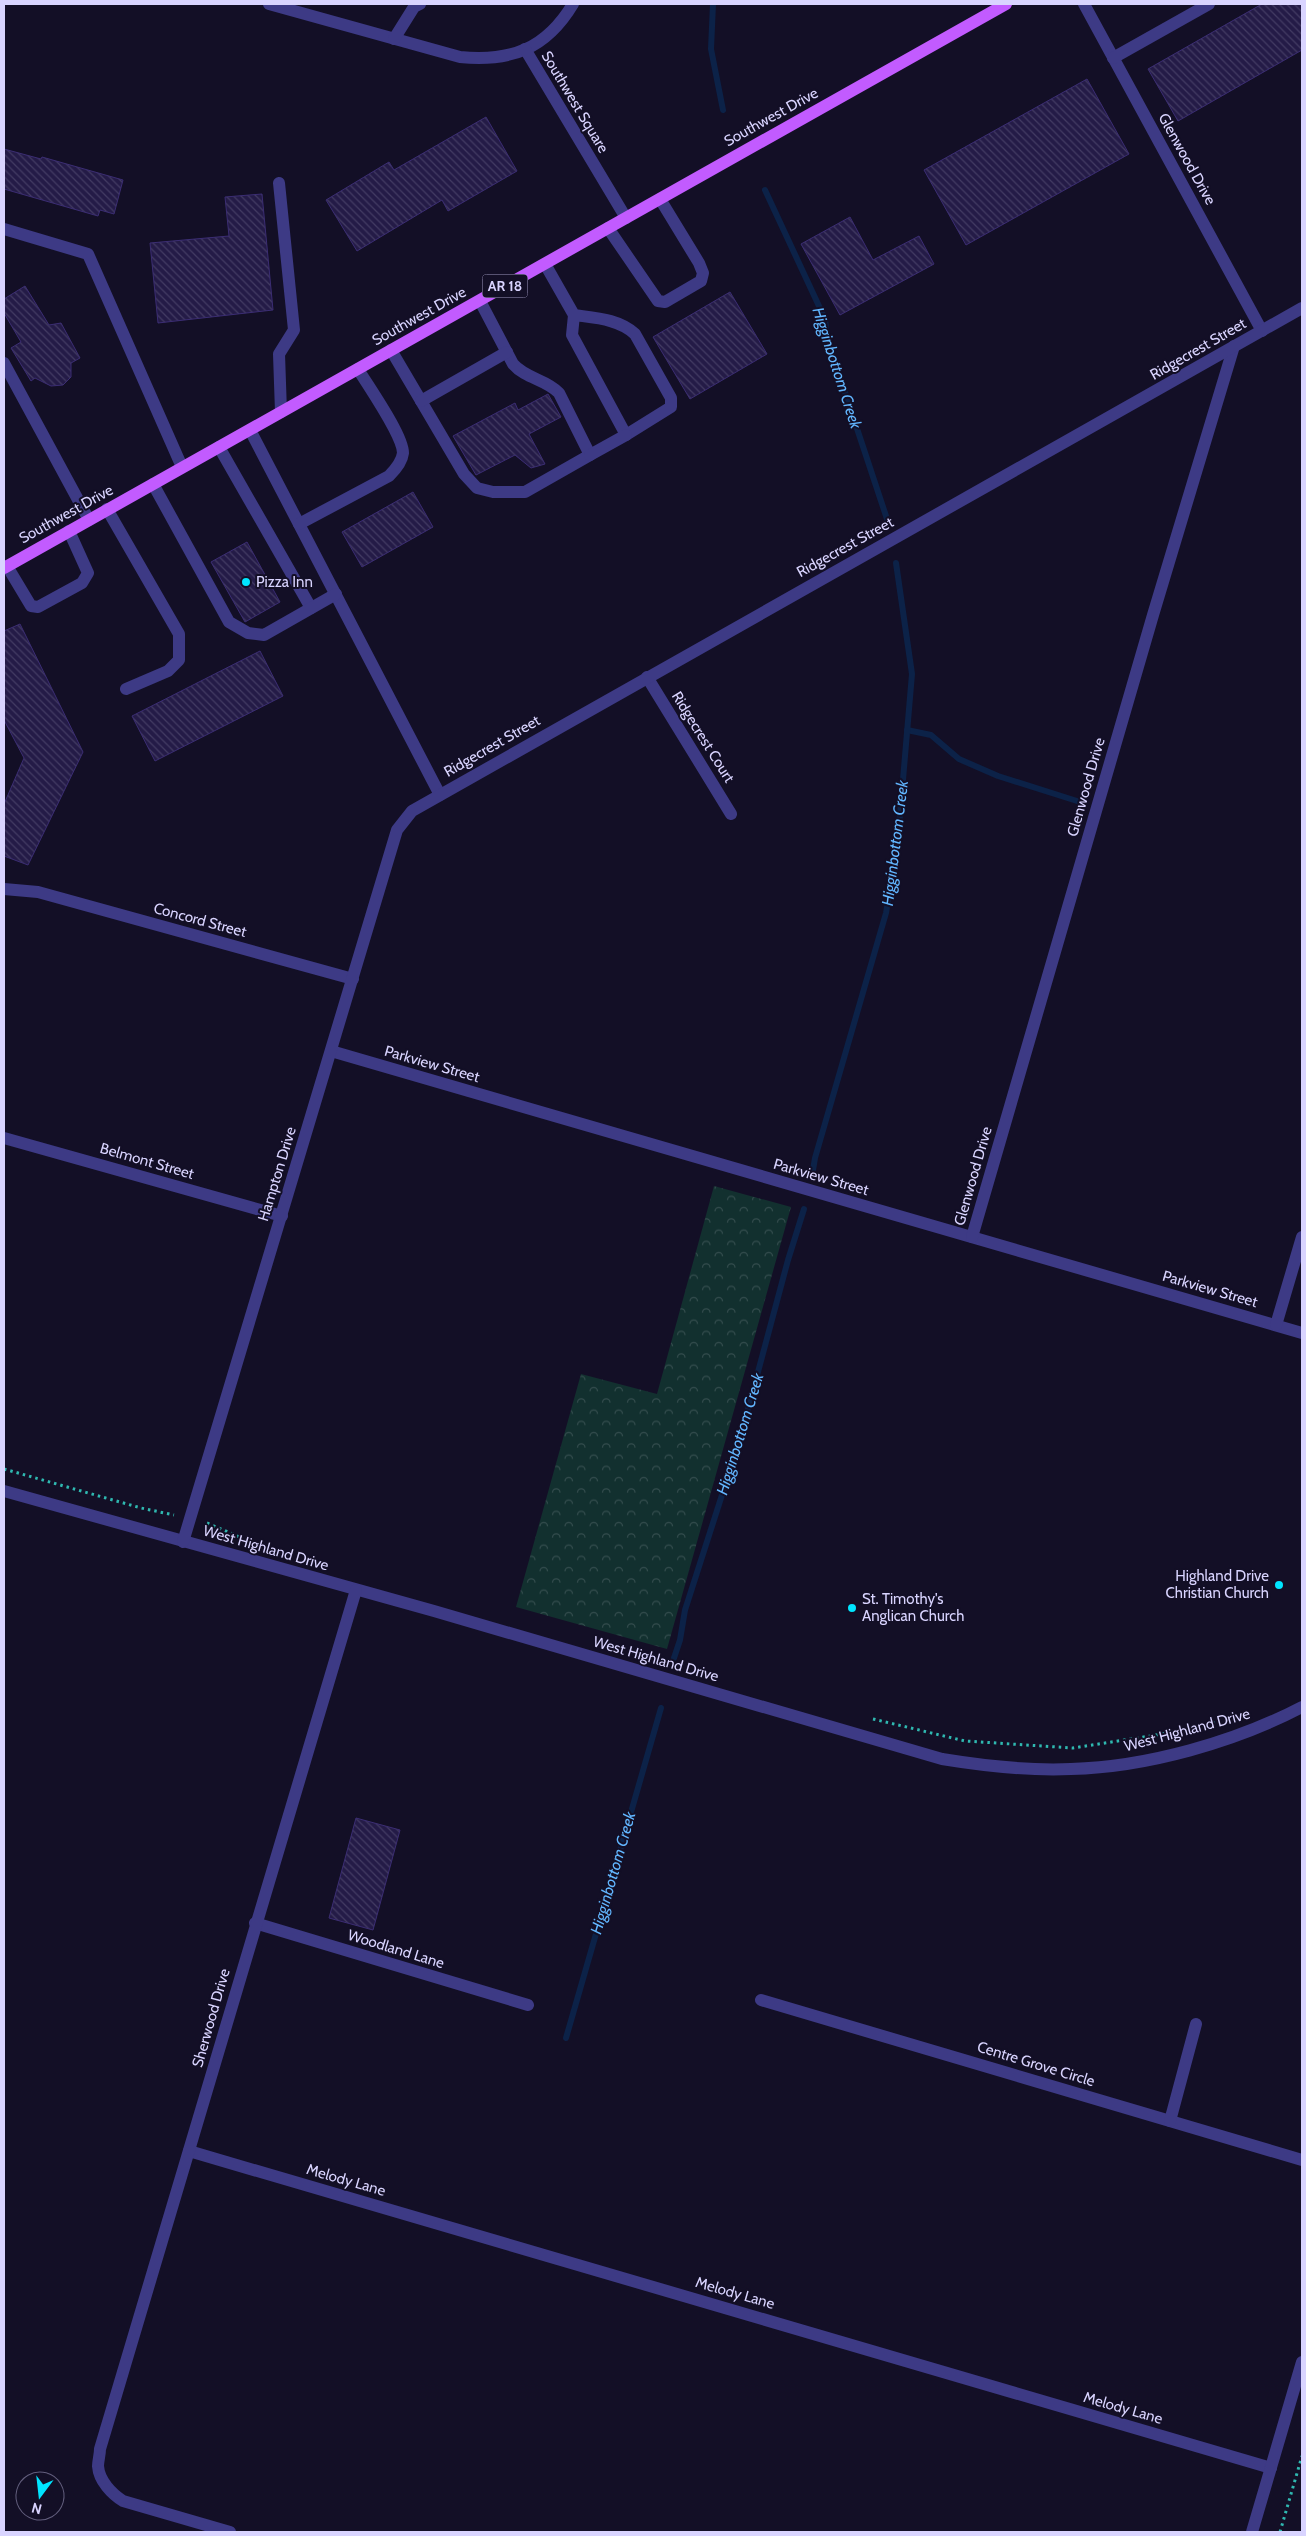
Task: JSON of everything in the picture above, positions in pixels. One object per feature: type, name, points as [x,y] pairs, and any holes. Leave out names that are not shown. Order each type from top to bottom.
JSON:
[{"type":"main road","name":"Southwest Drive","points":[[5,567],[1006,4]]},
{"type":"street","name":"Southwest Square","points":[[268,4],[460,57],[500,58],[525,49],[626,218]]},
{"type":"street","points":[[394,39],[414,7],[420,4]]},
{"type":"street","points":[[525,49],[550,34],[563,21],[573,4]]},
{"type":"street","name":"Glenwood Drive","points":[[1084,4],[1262,331]]},
{"type":"street","points":[[1113,58],[1209,4]]},
{"type":"street","points":[[279,183],[294,330],[279,354],[281,412]]},
{"type":"street","points":[[608,228],[658,300],[665,302],[701,281],[704,273],[660,199]]},
{"type":"street","points":[[4,230],[88,254],[182,467]]},
{"type":"street","points":[[545,264],[574,315],[572,335],[626,435]]},
{"type":"street","points":[[480,301],[507,352],[521,373],[552,385],[558,393],[590,454]]},
{"type":"street","name":"Ridgecrest Street","points":[[405,818],[412,811],[440,794],[1302,308]]},
{"type":"street","points":[[391,350],[464,474],[477,488],[493,492],[525,492],[626,435],[671,407],[672,398],[635,334],[628,328],[610,321],[574,315]]},
{"type":"street","name":"Glenwood Drive","points":[[972,1237],[1153,615],[1234,346]]},
{"type":"street","points":[[421,402],[507,352]]},
{"type":"street","points":[[4,363],[89,520]]},
{"type":"street","points":[[299,524],[389,476],[398,467],[403,453],[398,437],[358,369]]},
{"type":"street","points":[[250,430],[440,794]]},
{"type":"street","points":[[219,447],[311,608]]},
{"type":"street","points":[[152,484],[229,622],[248,633],[264,635],[336,594]]},
{"type":"street","points":[[107,509],[179,634],[181,646],[178,660],[168,671],[126,689]]},
{"type":"street","points":[[5,567],[31,606],[38,607],[82,583],[88,573],[69,531]]},
{"type":"street","name":"Ridgecrest Court","points":[[647,677],[731,814]]},
{"type":"street","name":"Hampton Drive","points":[[183,1542],[397,830],[405,818]]},
{"type":"street","name":"Concord Street","points":[[4,889],[38,892],[353,979]]},
{"type":"street","name":"Parkview Street","points":[[331,1051],[1302,1332]]},
{"type":"street","name":"Belmont Street","points":[[4,1138],[282,1216]]},
{"type":"street","points":[[1276,1325],[1302,1237]]},
{"type":"street","name":"West Highland Drive","points":[[4,1491],[356,1590],[942,1759],[991,1766],[1071,1769],[1104,1767],[1150,1759],[1259,1727],[1302,1707]]},
{"type":"street","name":"Sherwood Drive","points":[[230,2532],[124,2501],[112,2494],[106,2487],[98,2466],[100,2450],[255,1923],[356,1590]]},
{"type":"street","name":"Woodland Lane","points":[[255,1923],[528,2005]]},
{"type":"street","name":"Centre Grove Circle","points":[[761,2000],[1302,2160]]},
{"type":"street","points":[[1170,2121],[1196,2024]]},
{"type":"street","name":"Melody Lane","points":[[189,2152],[1271,2468]]},
{"type":"street","points":[[1252,2532],[1302,2362]]},
{"type":"path","points":[[4,1469],[141,1508],[217,1525],[249,1540]]},
{"type":"path","points":[[866,1717],[965,1741],[1072,1748],[1175,1732],[1227,1720]]},
{"type":"path","points":[[1280,2532],[1302,2456]]},
{"type":"green space","points":[[714,1186],[791,1207],[667,1649],[516,1607],[581,1374],[657,1394]]},
{"type":"building","points":[[1262,4],[1302,4],[1302,50],[1178,121],[1148,69]]},
{"type":"building","points":[[1087,79],[1129,154],[966,245],[924,170]]},
{"type":"building","points":[[486,117],[517,171],[448,211],[442,200],[357,251],[326,200],[389,162],[394,170]]},
{"type":"building","points":[[4,149],[41,159],[42,157],[123,180],[114,214],[100,210],[98,216],[4,189]]},
{"type":"building","points":[[262,194],[273,310],[158,323],[150,243],[229,236],[225,197]]},
{"type":"building","points":[[850,217],[873,260],[919,236],[934,264],[840,315],[801,244]]},
{"type":"building","points":[[25,286],[49,325],[61,323],[80,358],[71,363],[71,377],[63,385],[51,386],[35,378],[31,381],[11,348],[21,342],[4,313],[4,299]]},
{"type":"building","points":[[730,292],[767,354],[690,399],[653,337]]},
{"type":"building","points":[[548,394],[561,417],[529,434],[545,464],[531,468],[515,455],[476,475],[453,436],[515,403],[518,410]]},
{"type":"building","points":[[413,492],[433,527],[362,567],[342,532]]},
{"type":"building","name":"Pizza Inn","points":[[247,542],[280,602],[245,622],[211,562]]},
{"type":"building","points":[[20,624],[83,752],[28,865],[4,856],[4,804],[24,758],[4,720],[4,631]]},
{"type":"building","points":[[260,651],[283,696],[155,761],[132,716]]},
{"type":"building","points":[[356,1818],[400,1830],[373,1930],[329,1918]]},
{"type":"waterway","name":"Higginbottom Creek","points":[[713,4],[711,49],[723,110]]},
{"type":"waterway","name":"Higginbottom Creek","points":[[765,190],[825,319],[827,338],[888,522]]},
{"type":"waterway","name":"Higginbottom Creek","points":[[812,1176],[815,1158],[886,913],[897,850],[912,674],[896,563]]},
{"type":"waterway","points":[[907,730],[931,735],[959,759],[998,776],[1077,801]]},
{"type":"waterway","name":"Higginbottom Creek","points":[[674,1658],[680,1640],[685,1610],[740,1439],[788,1260],[804,1209]]},
{"type":"waterway","name":"Higginbottom Creek","points":[[566,2038],[661,1708]]},
{"type":"place","name":"Pizza Inn","points":[[246,582]]},
{"type":"place","name":"Highland Drive Christian Church","points":[[1279,1585]]},
{"type":"place","name":"St. Timothy's Anglican Church","points":[[852,1608]]}]
